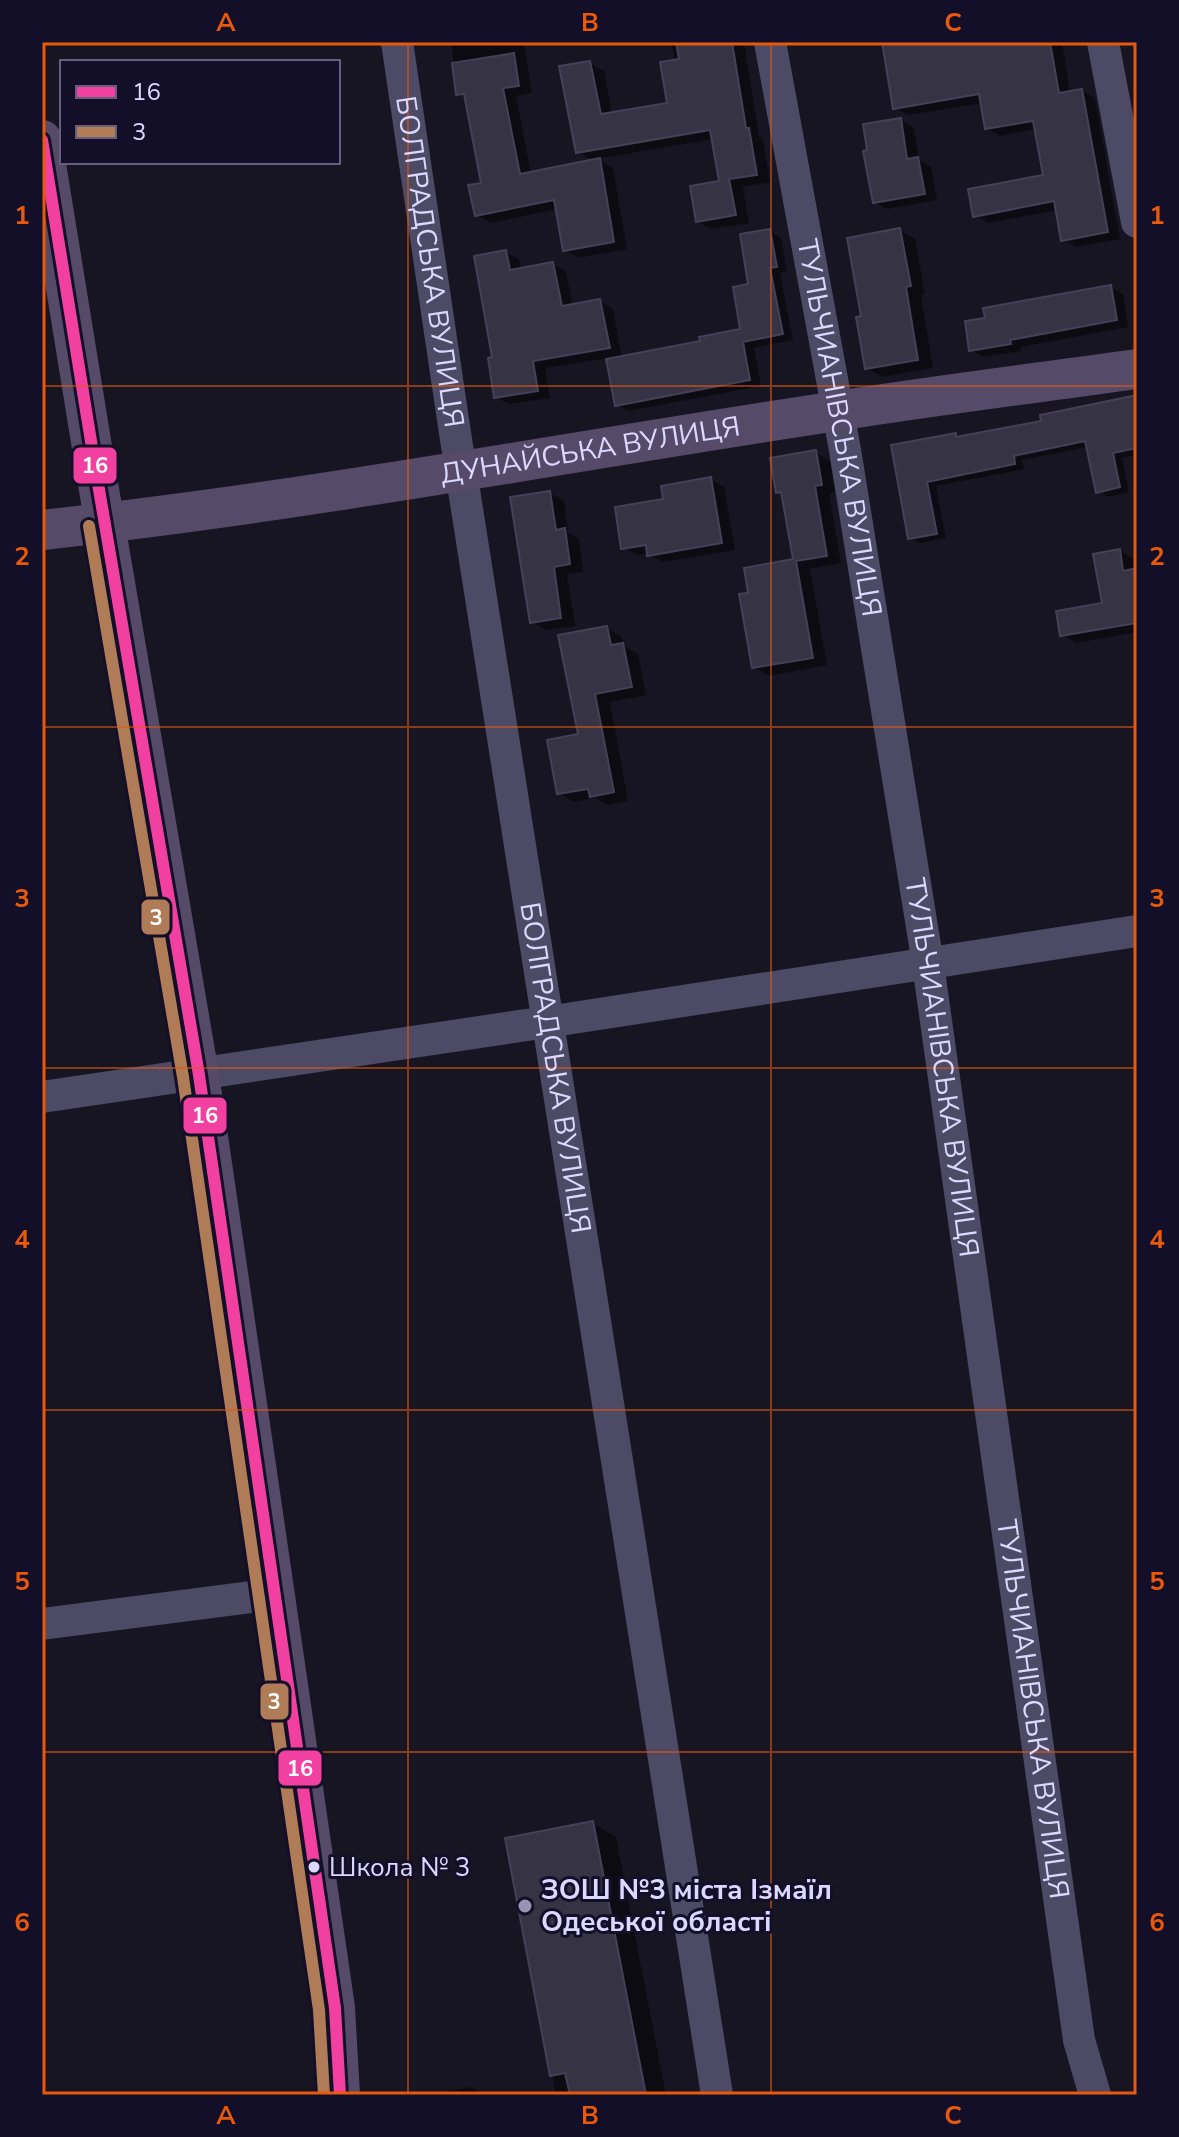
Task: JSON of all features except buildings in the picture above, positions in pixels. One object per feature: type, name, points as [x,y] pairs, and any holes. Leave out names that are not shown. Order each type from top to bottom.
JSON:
[{"type":"main road","points":[[42,140],[199,1075],[335,2008],[340,2095]]},
{"type":"main road","name":"ДУНАЙСЬКА ВУЛИЦЯ","points":[[42,530],[461,472],[838,411],[1137,369]]},
{"type":"street","name":"БОЛГРАДСЬКА ВУЛИЦЯ","points":[[397,42],[461,472],[717,2095]]},
{"type":"street","name":"ТУЛЬЧИАНІВСЬКА ВУЛИЦЯ","points":[[770,42],[838,411],[928,964],[1079,2040],[1095,2095]]},
{"type":"street","points":[[1103,42],[1137,222]]},
{"type":"street","points":[[42,1097],[1137,931]]},
{"type":"street","points":[[42,1624],[275,1594]]},
{"type":"transit line","name":"16","points":[[42,140],[199,1075],[335,2008],[340,2095]]},
{"type":"transit line","name":"3","points":[[89,526],[183,1077],[319,2010],[324,2095]]},
{"type":"place","name":"Школа № 3","points":[[314,1867]]},
{"type":"place","name":"ЗОШ №3 міста Ізмаїл Одеської області","points":[[525,1906]]}]
